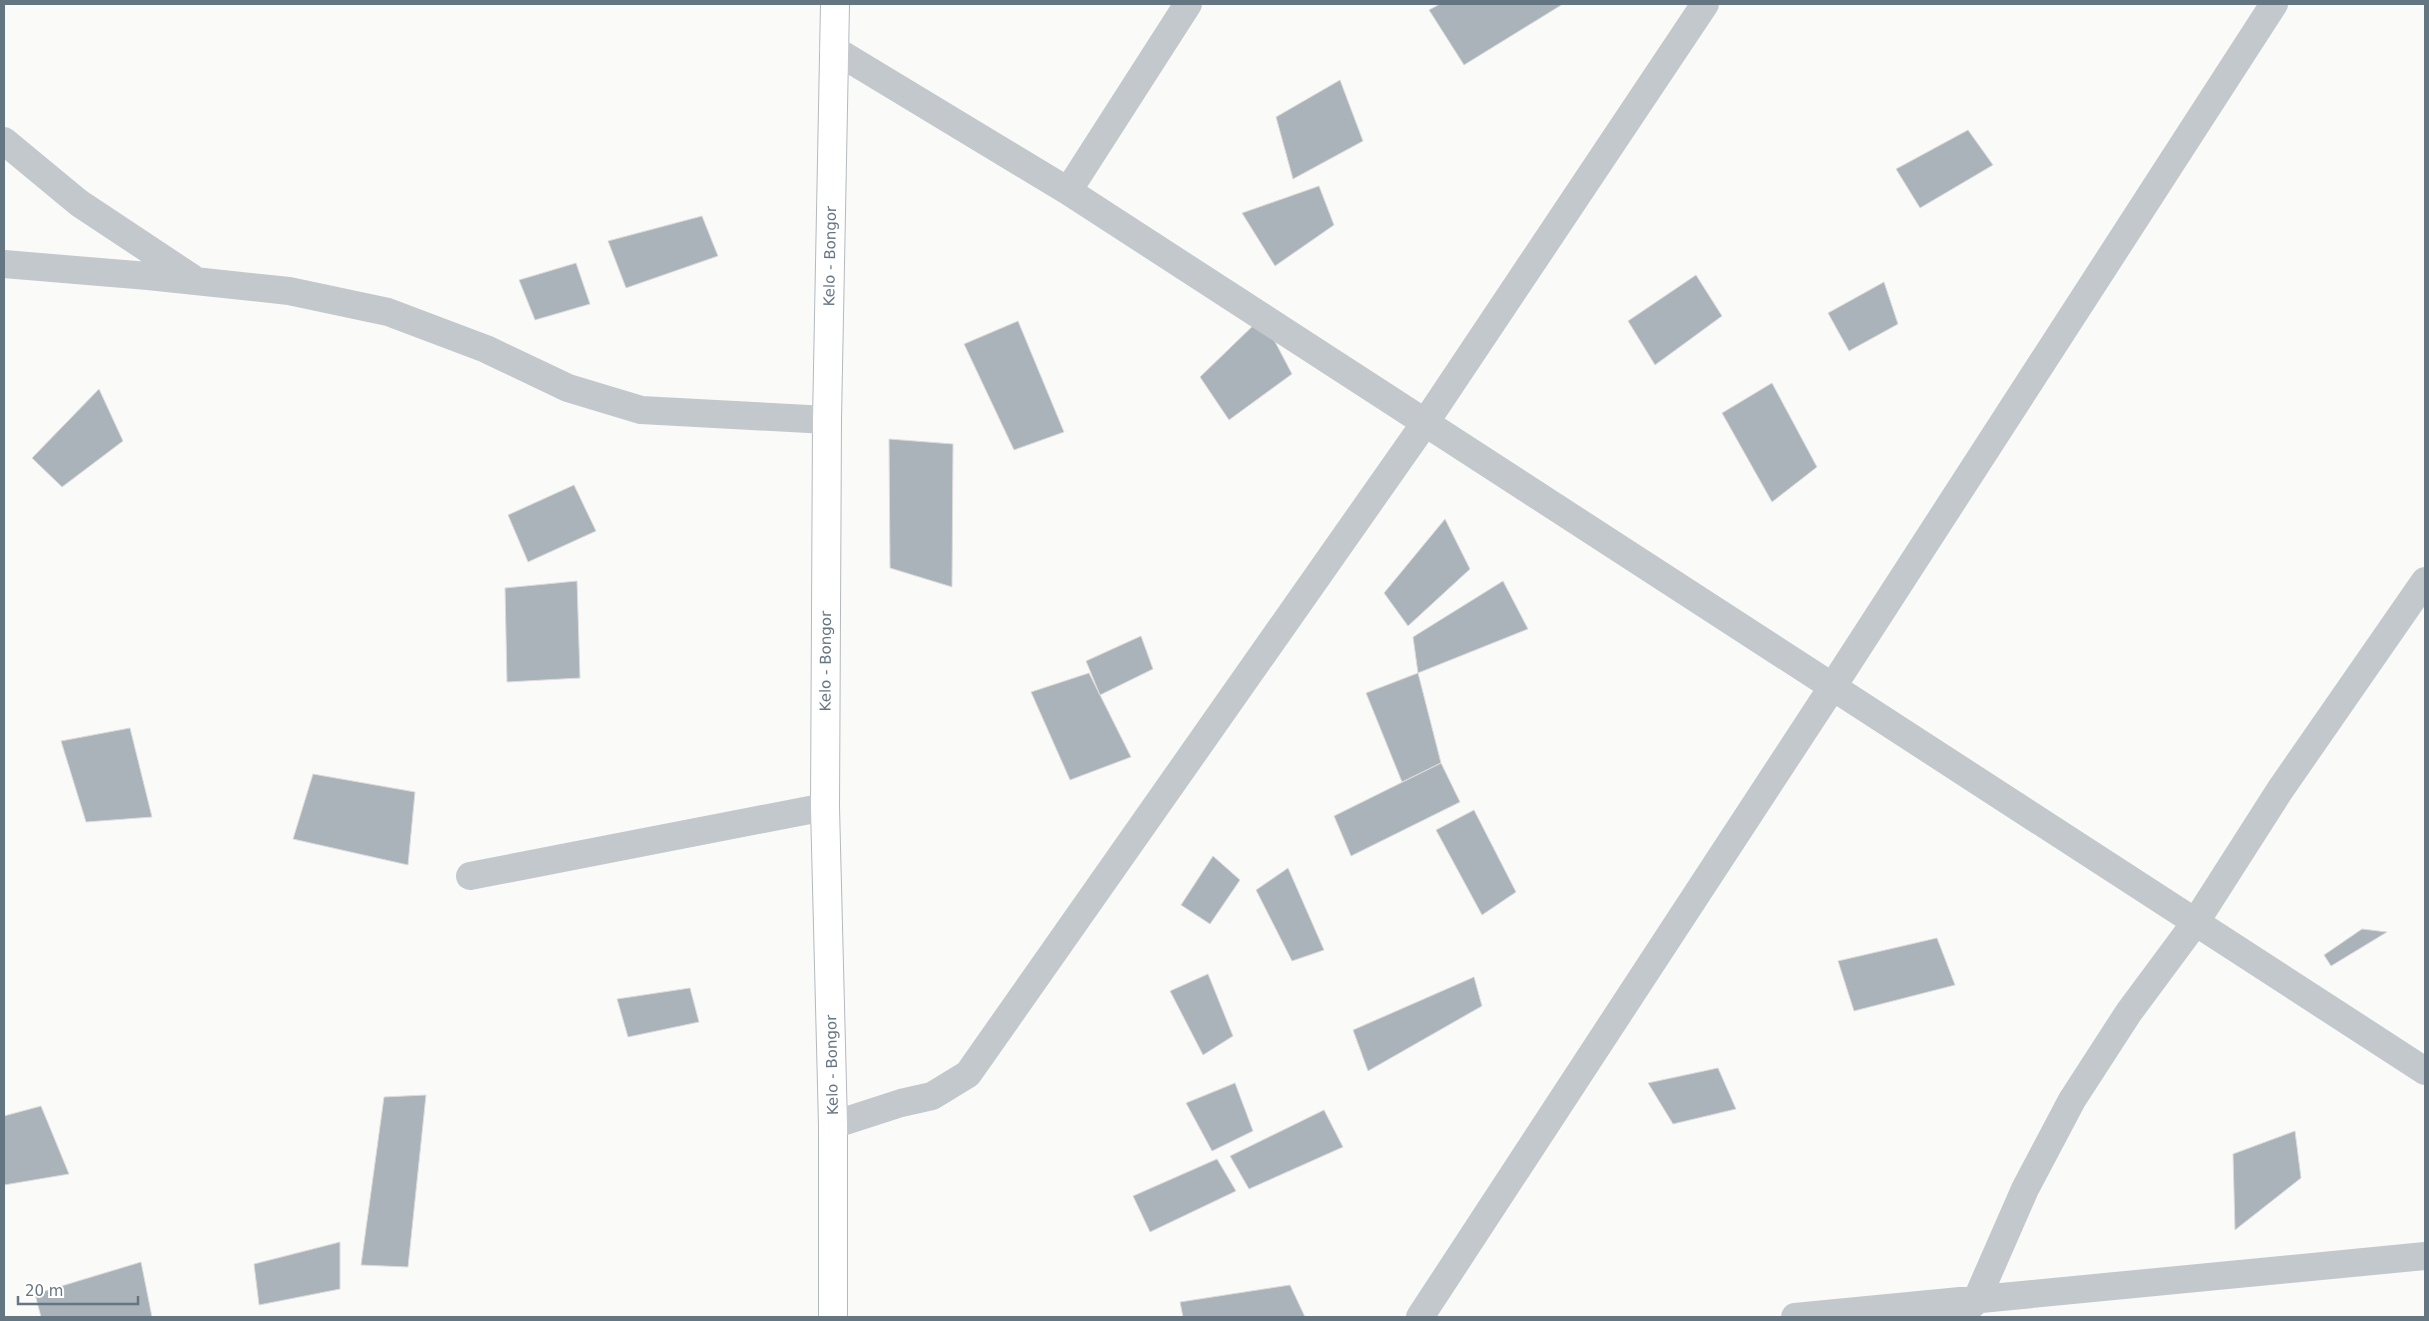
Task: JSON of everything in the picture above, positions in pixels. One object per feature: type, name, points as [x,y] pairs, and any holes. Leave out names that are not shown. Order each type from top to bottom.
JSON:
[{"type":"highway","name":"Kelo - Bongor","points":[[833,1317],[833,1125],[825,807],[827,420],[832,49],[835,4]]},
{"type":"street","points":[[1068,191],[1188,4]]},
{"type":"street","points":[[833,1125],[901,1103],[932,1096],[968,1074],[1425,423],[1705,4]]},
{"type":"street","points":[[1420,1317],[1833,686],[2274,4]]},
{"type":"street","points":[[832,49],[1068,191],[2425,1071]]},
{"type":"street","points":[[4,141],[79,203],[196,281]]},
{"type":"street","points":[[4,264],[289,291],[388,312],[486,349],[568,388],[641,410],[827,420]]},
{"type":"street","points":[[1967,1309],[2025,1189],[2072,1100],[2129,1012],[2195,923],[2280,790],[2425,581]]},
{"type":"street","points":[[470,876],[825,807]]},
{"type":"street","points":[[1795,1317],[1967,1309],[2425,1256]]},
{"type":"building","points":[[1440,4],[1563,4],[1464,65],[1429,10]]},
{"type":"building","points":[[1340,80],[1363,141],[1293,179],[1276,117]]},
{"type":"building","points":[[1968,130],[1993,165],[1920,208],[1896,169]]},
{"type":"building","points":[[1319,186],[1334,225],[1275,266],[1242,213]]},
{"type":"building","points":[[702,216],[718,256],[626,288],[608,241]]},
{"type":"building","points":[[576,263],[590,304],[535,320],[519,280]]},
{"type":"building","points":[[1696,275],[1722,316],[1655,365],[1628,321]]},
{"type":"building","points":[[1884,282],[1898,324],[1849,351],[1828,313]]},
{"type":"building","points":[[1262,317],[1292,374],[1229,420],[1200,377]]},
{"type":"building","points":[[1018,321],[1064,432],[1014,450],[964,344]]},
{"type":"building","points":[[1772,383],[1817,467],[1772,502],[1722,413]]},
{"type":"building","points":[[99,389],[123,441],[62,487],[32,458]]},
{"type":"building","points":[[889,439],[953,444],[952,587],[890,568]]},
{"type":"building","points":[[574,485],[596,531],[528,562],[508,515]]},
{"type":"building","points":[[1445,519],[1470,569],[1408,626],[1384,593]]},
{"type":"building","points":[[577,581],[580,678],[507,682],[505,588]]},
{"type":"building","points":[[1503,581],[1528,629],[1418,673],[1413,637]]},
{"type":"building","points":[[1141,636],[1153,669],[1100,695],[1086,661]]},
{"type":"building","points":[[1089,673],[1131,757],[1070,780],[1031,692]]},
{"type":"building","points":[[1418,673],[1441,763],[1402,782],[1366,693]]},
{"type":"building","points":[[130,728],[152,817],[86,822],[61,741]]},
{"type":"building","points":[[1441,763],[1460,802],[1351,856],[1334,816]]},
{"type":"building","points":[[313,774],[415,792],[408,865],[293,839]]},
{"type":"building","points":[[1474,810],[1516,892],[1482,915],[1436,830]]},
{"type":"building","points":[[1213,856],[1240,880],[1210,924],[1181,905]]},
{"type":"building","points":[[1288,868],[1324,950],[1292,961],[1256,890]]},
{"type":"building","points":[[2362,929],[2387,932],[2331,966],[2324,955]]},
{"type":"building","points":[[1937,938],[1955,985],[1854,1011],[1838,961]]},
{"type":"building","points":[[1208,974],[1233,1036],[1203,1055],[1170,991]]},
{"type":"building","points":[[1474,977],[1482,1006],[1368,1071],[1353,1030]]},
{"type":"building","points":[[690,988],[699,1022],[628,1037],[617,999]]},
{"type":"building","points":[[1718,1068],[1736,1109],[1673,1124],[1648,1083]]},
{"type":"building","points":[[1235,1083],[1253,1131],[1212,1151],[1186,1103]]},
{"type":"building","points":[[426,1095],[408,1267],[361,1265],[384,1097]]},
{"type":"building","points":[[41,1106],[69,1174],[4,1185],[4,1116]]},
{"type":"building","points":[[1324,1110],[1343,1147],[1249,1189],[1230,1156]]},
{"type":"building","points":[[2295,1131],[2301,1178],[2235,1230],[2233,1154]]},
{"type":"building","points":[[1217,1159],[1236,1191],[1150,1232],[1133,1196]]},
{"type":"building","points":[[340,1242],[340,1289],[259,1305],[254,1264]]},
{"type":"building","points":[[141,1262],[152,1317],[41,1317],[35,1294]]},
{"type":"building","points":[[1290,1285],[1305,1317],[1183,1317],[1180,1302]]}]
